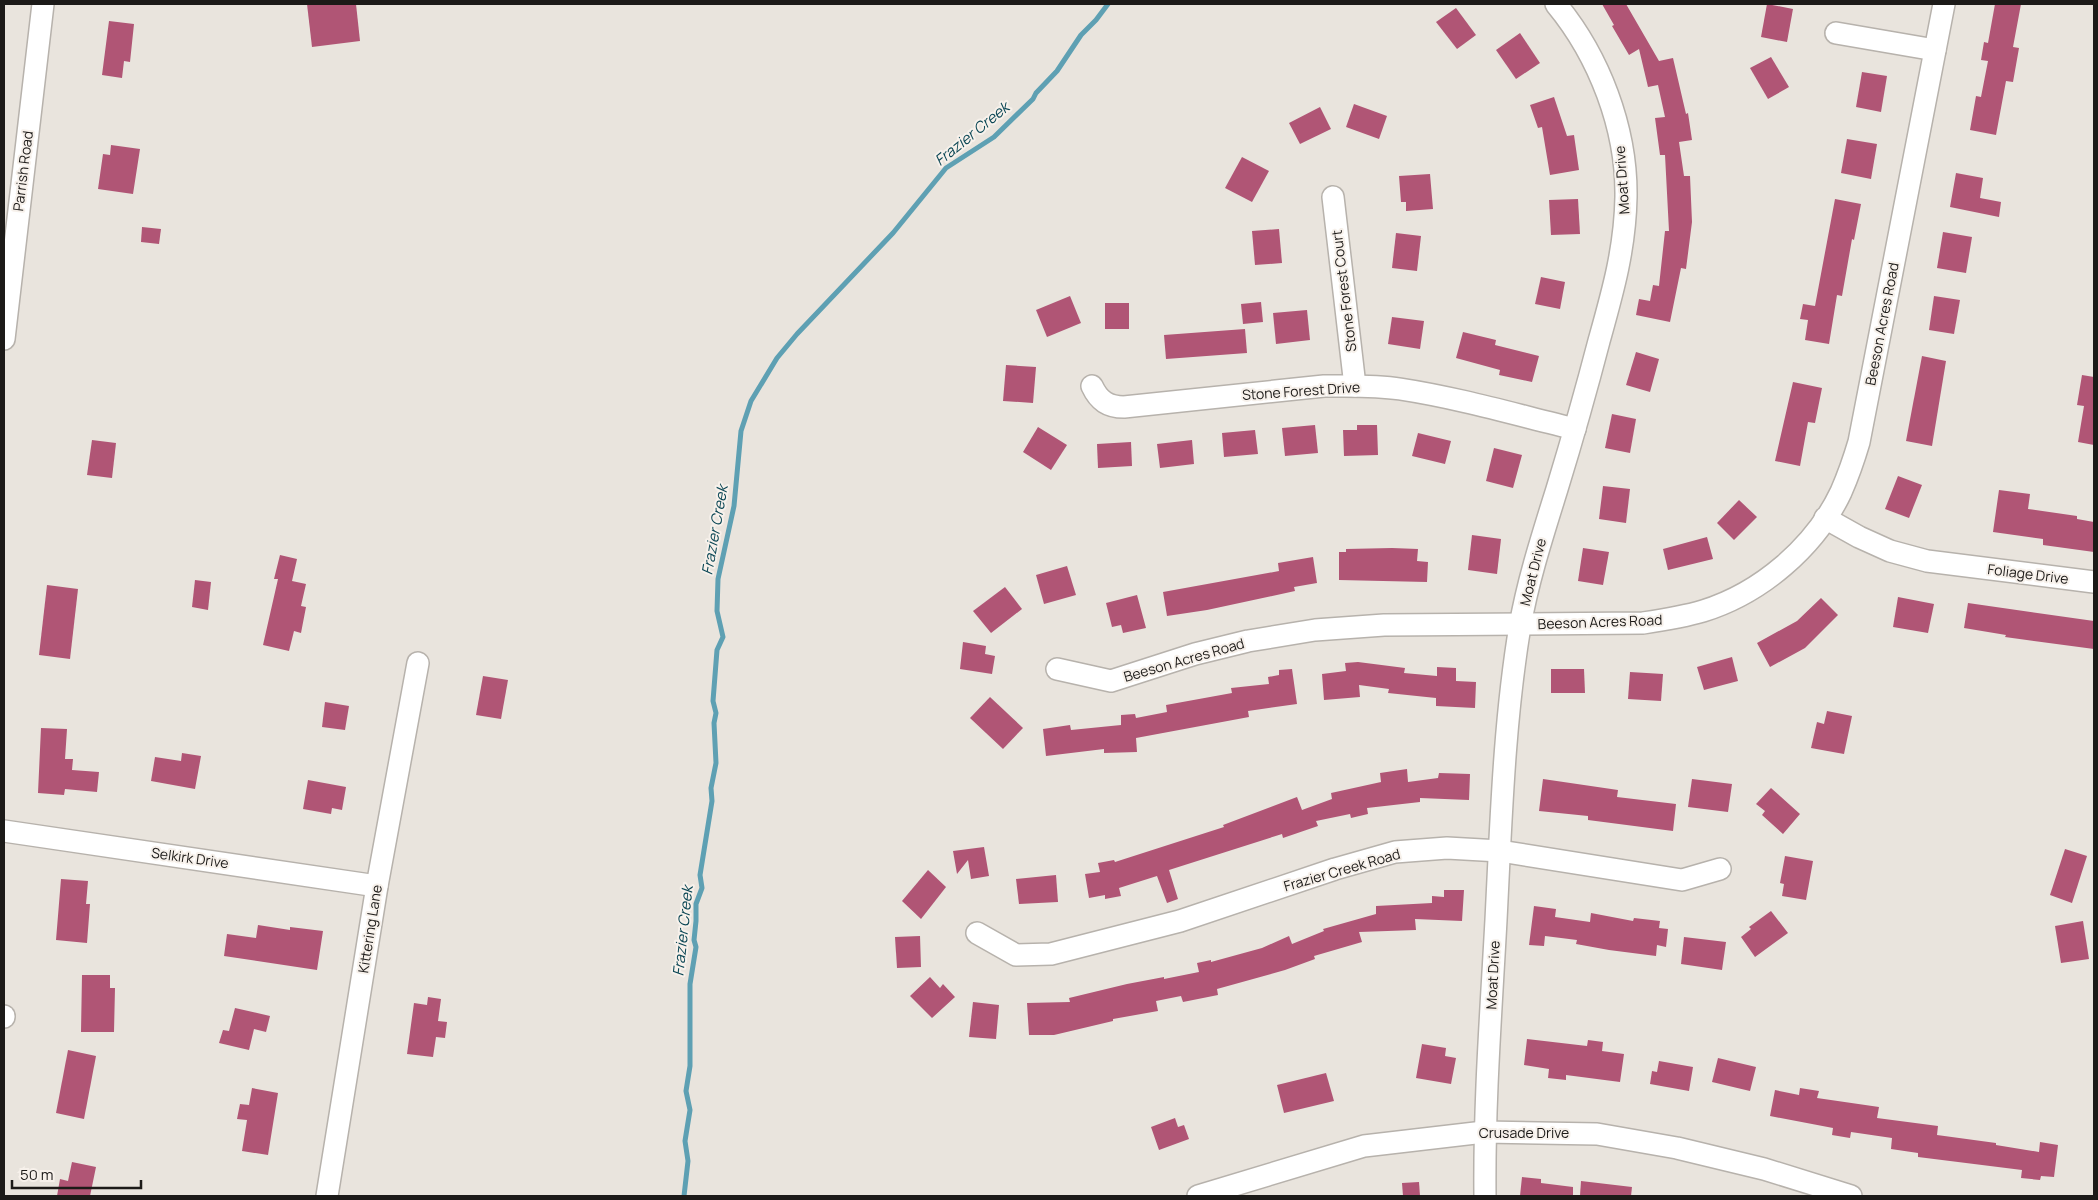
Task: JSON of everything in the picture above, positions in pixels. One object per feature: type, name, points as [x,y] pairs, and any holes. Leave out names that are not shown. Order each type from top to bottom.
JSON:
[{"type":"street","name":"Parrish Road","points":[[4,338],[43,4]]},
{"type":"street","name":"Moat Drive","points":[[1485,1196],[1484,1132],[1500,851],[1510,706],[1520,624],[1543,535],[1575,429],[1619,270],[1625,231],[1626,192],[1623,159],[1617,130],[1603,84],[1586,48],[1556,4]]},
{"type":"street","name":"Beeson Acres Road","points":[[1057,669],[1110,681],[1195,654],[1248,641],[1315,630],[1384,625],[1499,626],[1520,624],[1643,623],[1674,619],[1704,611],[1737,598],[1762,582],[1786,563],[1802,547],[1825,518],[1840,493],[1859,442],[1944,4]]},
{"type":"street","points":[[1836,34],[1935,50]]},
{"type":"street","name":"Stone Forest Court","points":[[1333,197],[1355,386]]},
{"type":"street","name":"Stone Forest Drive","points":[[1092,386],[1096,395],[1104,403],[1114,407],[1324,386],[1399,389],[1437,396],[1575,429]]},
{"type":"street","name":"Foliage Drive","points":[[1825,518],[1859,538],[1890,551],[1927,561],[2094,582]]},
{"type":"street","name":"Kittering Lane","points":[[327,1196],[377,886],[418,663]]},
{"type":"street","name":"Selkirk Drive","points":[[4,831],[377,886]]},
{"type":"street","name":"Frazier Creek Road","points":[[976,933],[1016,955],[1051,954],[1180,921],[1335,869],[1395,852],[1447,848],[1500,851],[1682,880],[1720,869]]},
{"type":"street","name":"Crusade Drive","points":[[1198,1196],[1364,1146],[1484,1132],[1596,1134],[1614,1137],[1676,1148],[1764,1169],[1851,1196]]},
{"type":"building","points":[[307,4],[356,4],[360,41],[312,47]]},
{"type":"building","points":[[1602,4],[1626,4],[1659,61],[1673,58],[1686,114],[1688,113],[1692,140],[1679,142],[1684,176],[1690,176],[1692,222],[1686,269],[1681,268],[1670,322],[1636,315],[1639,299],[1650,301],[1653,285],[1659,286],[1665,231],[1669,231],[1665,155],[1660,155],[1655,118],[1665,117],[1658,85],[1648,87],[1639,49],[1629,55]]},
{"type":"building","points":[[1767,4],[1793,9],[1787,42],[1761,37]]},
{"type":"building","points":[[1995,4],[2021,4],[2013,47],[2019,48],[2013,82],[2006,81],[1996,135],[1970,130],[1976,96],[1981,97],[1988,61],[1981,60],[1984,42],[1988,43]]},
{"type":"building","points":[[1456,8],[1476,35],[1457,49],[1436,22]]},
{"type":"building","points":[[109,21],[134,24],[130,62],[124,61],[122,78],[102,75]]},
{"type":"building","points":[[1520,33],[1540,63],[1516,79],[1496,50]]},
{"type":"building","points":[[1771,57],[1789,87],[1768,99],[1750,68]]},
{"type":"building","points":[[1862,72],[1887,76],[1881,112],[1856,107]]},
{"type":"building","points":[[1554,97],[1567,136],[1574,135],[1579,170],[1550,175],[1542,127],[1538,128],[1530,105]]},
{"type":"building","points":[[1354,104],[1387,116],[1379,139],[1346,127]]},
{"type":"building","points":[[1320,107],[1331,129],[1300,144],[1289,123]]},
{"type":"building","points":[[1847,139],[1877,144],[1871,179],[1841,173]]},
{"type":"building","points":[[111,145],[140,149],[133,194],[98,189],[103,154],[110,155]]},
{"type":"building","points":[[1242,157],[1269,171],[1252,202],[1225,188]]},
{"type":"building","points":[[1956,173],[1983,178],[1980,198],[2001,202],[1999,217],[1950,207]]},
{"type":"building","points":[[1430,174],[1433,209],[1406,211],[1406,202],[1401,202],[1399,176]]},
{"type":"building","points":[[1578,199],[1580,234],[1551,235],[1549,200]]},
{"type":"building","points":[[1835,199],[1861,204],[1854,240],[1852,239],[1842,296],[1837,295],[1829,344],[1805,340],[1808,320],[1800,319],[1803,304],[1815,306]]},
{"type":"building","points":[[142,227],[161,229],[159,244],[141,242]]},
{"type":"building","points":[[1279,229],[1282,263],[1255,265],[1252,231]]},
{"type":"building","points":[[1943,232],[1972,237],[1966,273],[1937,268]]},
{"type":"building","points":[[1396,233],[1421,236],[1417,271],[1392,268]]},
{"type":"building","points":[[1541,277],[1565,282],[1560,309],[1535,304]]},
{"type":"building","points":[[1070,296],[1081,323],[1047,337],[1036,310]]},
{"type":"building","points":[[1934,296],[1960,300],[1954,334],[1929,330]]},
{"type":"building","points":[[1261,302],[1263,322],[1243,324],[1241,304]]},
{"type":"building","points":[[1105,303],[1129,303],[1129,329],[1105,329]]},
{"type":"building","points":[[1307,310],[1310,340],[1276,344],[1273,313]]},
{"type":"building","points":[[1392,317],[1424,321],[1420,349],[1388,344]]},
{"type":"building","points":[[1245,329],[1247,353],[1166,359],[1164,335]]},
{"type":"building","points":[[1463,332],[1496,340],[1495,345],[1539,356],[1532,382],[1499,375],[1500,370],[1456,358]]},
{"type":"building","points":[[1636,352],[1659,359],[1650,392],[1626,385]]},
{"type":"building","points":[[1922,356],[1946,361],[1932,446],[1906,441]]},
{"type":"building","points":[[1006,365],[1036,367],[1033,403],[1003,401]]},
{"type":"building","points":[[2082,375],[2094,377],[2094,445],[2078,442],[2084,406],[2077,405]]},
{"type":"building","points":[[1793,382],[1822,388],[1815,423],[1808,422],[1800,466],[1775,461]]},
{"type":"building","points":[[1612,414],[1636,419],[1630,453],[1605,448]]},
{"type":"building","points":[[1315,425],[1318,453],[1285,456],[1282,428]]},
{"type":"building","points":[[1357,425],[1377,425],[1378,455],[1344,456],[1343,430],[1357,430]]},
{"type":"building","points":[[1038,427],[1067,445],[1051,470],[1023,452]]},
{"type":"building","points":[[1255,430],[1258,454],[1224,457],[1222,433]]},
{"type":"building","points":[[1418,433],[1451,441],[1445,464],[1412,456]]},
{"type":"building","points":[[92,440],[116,443],[112,478],[87,475]]},
{"type":"building","points":[[1192,440],[1194,464],[1160,468],[1157,444]]},
{"type":"building","points":[[1131,442],[1132,466],[1098,468],[1097,444]]},
{"type":"building","points":[[1494,448],[1522,455],[1513,488],[1486,481]]},
{"type":"building","points":[[1898,476],[1922,485],[1909,518],[1885,509]]},
{"type":"building","points":[[1603,486],[1630,489],[1626,523],[1599,519]]},
{"type":"building","points":[[1999,490],[2030,494],[2028,509],[2077,516],[2077,519],[2094,522],[2094,552],[2043,545],[2043,539],[1993,532]]},
{"type":"building","points":[[1739,500],[1757,517],[1734,540],[1717,523]]},
{"type":"building","points":[[1472,535],[1501,539],[1497,574],[1468,570]]},
{"type":"building","points":[[1707,537],[1713,559],[1668,570],[1663,549]]},
{"type":"building","points":[[1583,548],[1609,552],[1603,585],[1578,581]]},
{"type":"building","points":[[1346,549],[1418,549],[1417,561],[1428,562],[1427,582],[1339,580],[1339,552],[1346,552]]},
{"type":"building","points":[[280,555],[297,559],[292,581],[306,584],[301,606],[306,607],[301,633],[294,631],[289,651],[263,645],[278,579],[274,579]]},
{"type":"building","points":[[1313,557],[1317,583],[1294,587],[1295,591],[1207,610],[1167,616],[1163,592],[1279,571],[1278,563]]},
{"type":"building","points":[[1067,566],[1076,595],[1044,604],[1036,575]]},
{"type":"building","points":[[195,580],[211,582],[208,610],[192,607]]},
{"type":"building","points":[[47,585],[78,589],[70,659],[39,655]]},
{"type":"building","points":[[1005,587],[1022,609],[991,633],[973,611]]},
{"type":"building","points":[[1137,595],[1146,628],[1123,633],[1121,625],[1112,627],[1106,603]]},
{"type":"building","points":[[1898,597],[1934,604],[1928,633],[1893,627]]},
{"type":"building","points":[[1821,598],[1838,615],[1805,648],[1770,667],[1757,643],[1797,621]]},
{"type":"building","points":[[1968,603],[2094,621],[2094,649],[2005,637],[2006,635],[1964,628]]},
{"type":"building","points":[[963,642],[986,646],[985,654],[995,656],[992,674],[960,669]]},
{"type":"building","points":[[1732,657],[1738,681],[1704,690],[1697,667]]},
{"type":"building","points":[[1358,662],[1405,668],[1404,673],[1437,676],[1437,667],[1456,668],[1456,681],[1476,682],[1475,708],[1436,706],[1436,698],[1388,693],[1389,689],[1359,685],[1360,697],[1324,700],[1322,674],[1346,671],[1345,663]]},
{"type":"building","points":[[1292,669],[1297,704],[1248,711],[1249,717],[1136,738],[1137,752],[1104,753],[1104,749],[1046,756],[1043,729],[1070,725],[1071,730],[1121,725],[1121,715],[1135,714],[1136,718],[1167,712],[1166,705],[1232,693],[1231,688],[1269,684],[1268,677],[1279,675],[1279,670]]},
{"type":"building","points":[[1551,669],[1584,669],[1585,693],[1551,693]]},
{"type":"building","points":[[1630,672],[1663,674],[1661,701],[1628,699]]},
{"type":"building","points":[[483,676],[508,680],[501,719],[476,715]]},
{"type":"building","points":[[990,697],[1023,728],[1003,749],[970,718]]},
{"type":"building","points":[[325,702],[349,706],[345,730],[322,727]]},
{"type":"building","points":[[1827,711],[1852,716],[1844,754],[1811,748],[1817,722],[1824,724]]},
{"type":"building","points":[[41,728],[67,729],[65,759],[73,759],[72,770],[99,772],[97,792],[65,789],[64,795],[38,793]]},
{"type":"building","points":[[182,753],[201,756],[195,789],[151,781],[155,757],[181,761]]},
{"type":"building","points":[[1407,769],[1408,782],[1438,778],[1439,773],[1470,774],[1469,800],[1420,798],[1420,802],[1367,808],[1368,814],[1351,818],[1350,814],[1316,821],[1318,826],[1283,838],[1282,834],[1169,870],[1178,899],[1167,903],[1157,876],[1119,888],[1121,896],[1105,899],[1105,895],[1089,898],[1085,874],[1100,872],[1098,863],[1114,860],[1115,862],[1224,827],[1223,825],[1297,797],[1302,810],[1332,799],[1331,793],[1381,782],[1380,773]]},
{"type":"building","points":[[1543,779],[1618,790],[1617,797],[1676,804],[1673,831],[1588,820],[1588,816],[1539,811]]},
{"type":"building","points":[[1692,779],[1732,784],[1728,812],[1688,807]]},
{"type":"building","points":[[308,780],[346,787],[342,810],[332,808],[331,814],[303,809]]},
{"type":"building","points":[[1771,788],[1800,814],[1783,834],[1762,815],[1765,811],[1756,804]]},
{"type":"building","points":[[984,847],[989,876],[971,879],[968,860],[957,874],[953,851]]},
{"type":"building","points":[[2065,849],[2087,856],[2072,903],[2050,895]]},
{"type":"building","points":[[1785,856],[1813,861],[1806,900],[1782,896],[1784,884],[1780,883]]},
{"type":"building","points":[[928,870],[946,887],[921,919],[902,901]]},
{"type":"building","points":[[1056,875],[1058,902],[1019,904],[1016,879]]},
{"type":"building","points":[[61,879],[88,881],[86,904],[90,904],[87,943],[56,940]]},
{"type":"building","points":[[1444,890],[1464,890],[1462,921],[1415,919],[1416,930],[1359,932],[1362,942],[1314,956],[1315,959],[1285,970],[1217,989],[1218,995],[1183,1002],[1181,996],[1156,1001],[1158,1011],[1113,1019],[1113,1021],[1054,1035],[1029,1035],[1027,1003],[1070,1002],[1069,998],[1127,984],[1199,972],[1197,963],[1211,960],[1211,962],[1262,948],[1289,936],[1292,944],[1324,931],[1323,929],[1376,914],[1376,906],[1432,903],[1432,896],[1444,897]]},
{"type":"building","points":[[1534,906],[1556,909],[1555,917],[1590,922],[1591,913],[1633,921],[1634,918],[1660,921],[1659,928],[1668,929],[1666,947],[1657,945],[1656,956],[1609,950],[1576,944],[1577,940],[1545,936],[1544,946],[1529,945]]},
{"type":"building","points":[[1771,911],[1788,933],[1755,957],[1741,937],[1751,929],[1749,927]]},
{"type":"building","points":[[2083,921],[2089,959],[2061,963],[2055,926]]},
{"type":"building","points":[[258,925],[290,930],[290,927],[323,931],[317,970],[224,956],[227,934],[256,938]]},
{"type":"building","points":[[920,936],[921,967],[897,968],[895,937]]},
{"type":"building","points":[[1684,937],[1726,942],[1722,970],[1681,964]]},
{"type":"building","points":[[82,975],[110,975],[110,988],[115,988],[114,1032],[81,1032]]},
{"type":"building","points":[[930,977],[940,988],[943,984],[955,997],[932,1018],[910,996]]},
{"type":"building","points":[[428,997],[441,999],[438,1021],[447,1022],[445,1038],[436,1037],[433,1057],[407,1054],[414,1003],[427,1005]]},
{"type":"building","points":[[973,1002],[999,1005],[996,1039],[969,1037]]},
{"type":"building","points":[[235,1008],[270,1016],[266,1032],[254,1029],[249,1050],[219,1043],[223,1030],[229,1031]]},
{"type":"building","points":[[1527,1039],[1587,1046],[1588,1040],[1603,1042],[1602,1051],[1624,1054],[1620,1082],[1566,1075],[1566,1080],[1548,1078],[1549,1069],[1524,1065]]},
{"type":"building","points":[[1422,1044],[1446,1048],[1445,1056],[1456,1058],[1451,1084],[1416,1078]]},
{"type":"building","points":[[68,1050],[96,1056],[84,1119],[56,1113]]},
{"type":"building","points":[[1718,1058],[1756,1067],[1750,1091],[1712,1082]]},
{"type":"building","points":[[1659,1061],[1693,1067],[1689,1091],[1650,1084],[1652,1071],[1657,1072]]},
{"type":"building","points":[[1326,1073],[1334,1101],[1284,1113],[1277,1085]]},
{"type":"building","points":[[252,1088],[278,1093],[268,1155],[242,1151],[247,1120],[237,1119],[240,1104],[249,1105]]},
{"type":"building","points":[[1800,1088],[1819,1091],[1817,1098],[1879,1107],[1877,1118],[1938,1126],[1937,1135],[1996,1143],[1996,1145],[2039,1152],[2040,1142],[2058,1145],[2054,1177],[2041,1176],[2040,1180],[2021,1178],[2022,1170],[1918,1157],[1918,1153],[1891,1149],[1892,1138],[1851,1132],[1850,1138],[1832,1135],[1833,1128],[1770,1116],[1775,1090],[1799,1095]]},
{"type":"building","points":[[1175,1118],[1178,1127],[1184,1125],[1189,1139],[1159,1150],[1151,1127]]},
{"type":"building","points":[[72,1162],[96,1167],[90,1196],[57,1196],[60,1179],[68,1181]]},
{"type":"building","points":[[1522,1177],[1541,1179],[1541,1183],[1573,1187],[1573,1196],[1520,1196]]},
{"type":"building","points":[[1581,1181],[1632,1187],[1631,1196],[1580,1196]]},
{"type":"building","points":[[1419,1182],[1420,1196],[1403,1196],[1402,1183]]},
{"type":"waterway","name":"Frazier Creek","points":[[684,1196],[688,1161],[685,1141],[690,1110],[686,1091],[690,1066],[690,984],[696,947],[694,940],[696,904],[702,888],[700,875],[716,763],[714,723],[716,713],[713,701],[717,650],[723,637],[717,611],[718,579],[734,506],[741,431],[751,401],[777,358],[797,334],[893,233],[946,168],[994,137],[1033,99],[1036,93],[1057,71],[1081,35],[1108,4]]}]
